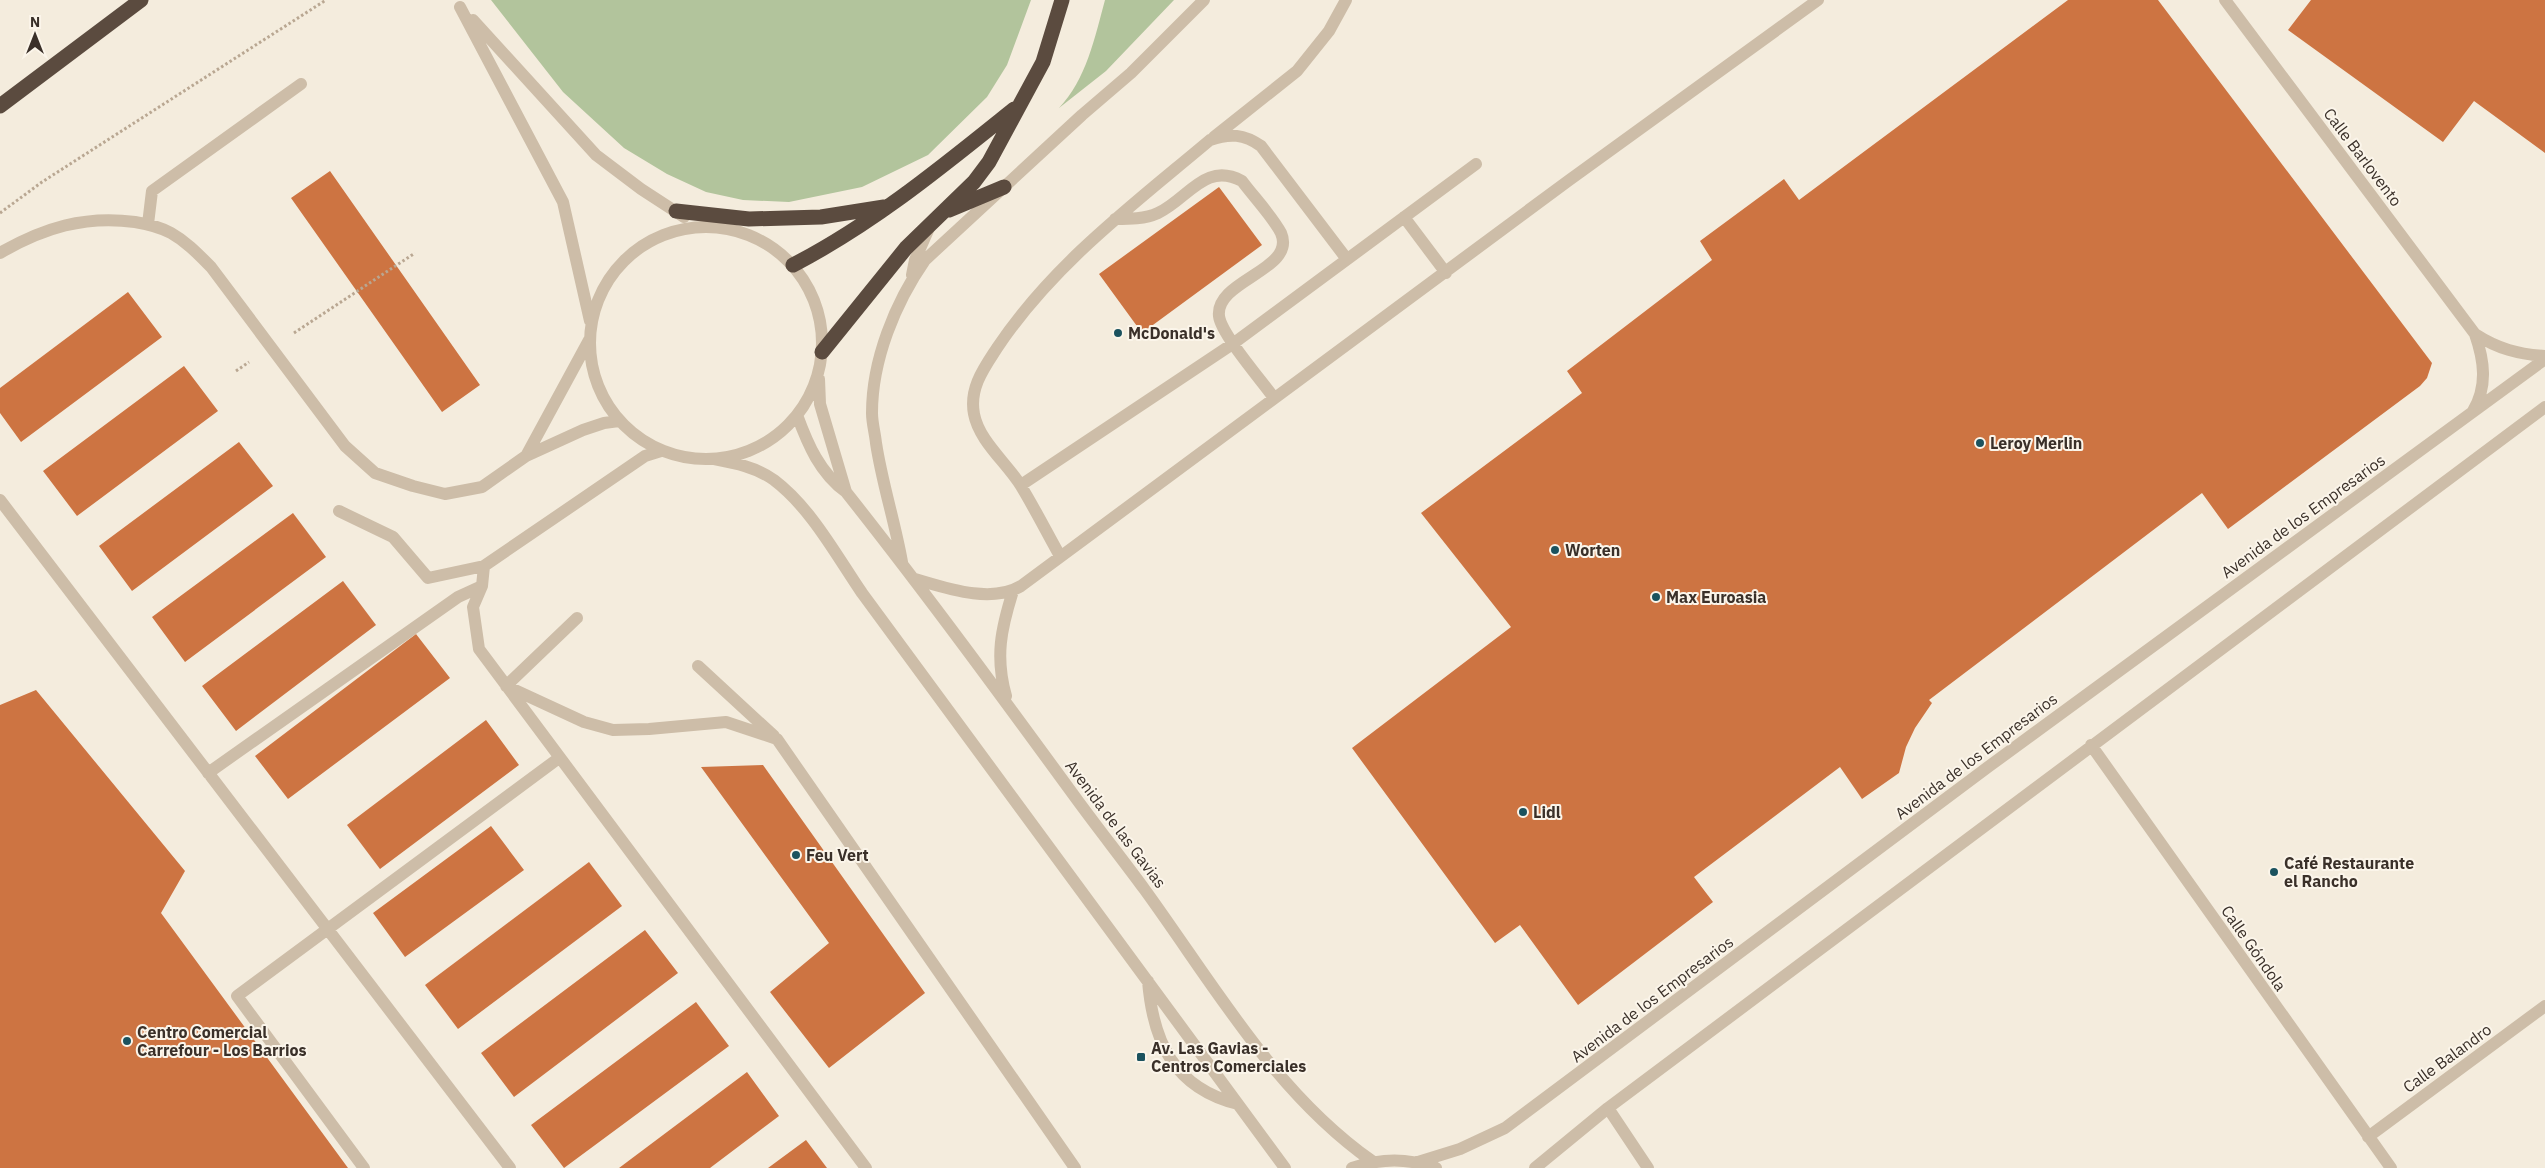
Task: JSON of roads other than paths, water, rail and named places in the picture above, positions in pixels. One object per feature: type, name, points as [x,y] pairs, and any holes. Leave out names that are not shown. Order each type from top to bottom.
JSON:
[{"type":"highway","points":[[0,106],[141,0]]},
{"type":"highway","points":[[822,352],[906,248],[974,182],[989,162],[1019,104],[1044,62],[1062,0]]},
{"type":"highway","points":[[792,265],[838,240],[890,206],[1019,104]]},
{"type":"highway","points":[[937,217],[1004,187]]},
{"type":"highway","points":[[676,211],[749,219],[820,217],[890,206]]},
{"type":"street","points":[[903,564],[897,531],[884,489],[872,414],[875,386],[887,335],[911,280],[925,260],[1131,73],[1204,0]]},
{"type":"street","points":[[1060,556],[1021,485],[983,434],[974,414],[975,385],[1016,321],[1060,270],[1115,219],[1297,71],[1329,31],[1346,0]]},
{"type":"street","points":[[915,579],[970,594],[1013,591],[1818,0]]},
{"type":"street","name":"Calle Barlovento","points":[[2225,0],[2475,334],[2494,346],[2509,352],[2545,357]]},
{"type":"street","points":[[457,3],[596,155],[641,189],[698,226]]},
{"type":"street","points":[[457,3],[563,202],[590,324]]},
{"type":"street","points":[[148,224],[152,191],[301,84]]},
{"type":"street","points":[[1210,140],[1223,135],[1237,134],[1250,138],[1261,146],[1346,258]]},
{"type":"street","points":[[1021,485],[1234,343],[1346,258],[1476,164]]},
{"type":"street","points":[[1115,219],[1136,219],[1158,213],[1210,176],[1233,176],[1242,181],[1281,234],[1281,249],[1272,262],[1226,295],[1219,308],[1221,324],[1274,398]]},
{"type":"street","points":[[911,280],[915,260],[937,217]]},
{"type":"street","points":[[1404,217],[1446,273]]},
{"type":"street","points":[[0,253],[30,237],[74,222],[97,219],[148,224],[170,232],[189,245],[211,268],[345,446],[375,473],[413,486],[445,494],[482,487],[526,456],[583,430],[619,421]]},
{"type":"street","points":[[713,459],[739,454],[763,445],[784,429],[797,415],[814,387],[819,371],[823,336],[818,310],[808,286],[792,265],[773,247],[750,235],[725,228],[698,226],[673,231],[649,241],[627,256],[610,276],[598,299],[590,324],[589,340],[593,376],[603,400],[619,421],[638,438],[662,451],[686,458],[713,459],[745,465],[774,480],[807,514],[862,593],[1285,1168]]},
{"type":"street","name":"Calle Barlovento","points":[[2471,413],[2478,403],[2484,370],[2475,334]]},
{"type":"street","points":[[526,456],[589,340]]},
{"type":"street","name":"Avenida de los Empresarios","points":[[1418,1162],[1460,1149],[1505,1128],[1988,767],[2545,357]]},
{"type":"street","name":"Avenida de las Gavias","points":[[819,371],[820,404],[846,492]]},
{"type":"street","points":[[1535,1168],[1608,1108],[2545,407]]},
{"type":"street","name":"Avenida de las Gavias","points":[[797,415],[812,453],[831,481],[846,492],[915,579],[1143,887],[1270,1065],[1345,1142],[1372,1161]]},
{"type":"street","points":[[339,511],[392,537],[428,578],[484,566],[644,456],[662,451]]},
{"type":"street","points":[[0,500],[510,1168]]},
{"type":"street","points":[[484,566],[482,586],[473,607],[479,649],[866,1168]]},
{"type":"street","points":[[208,773],[458,597],[482,586]]},
{"type":"street","points":[[1009,706],[1001,679],[1000,634],[1013,591]]},
{"type":"street","points":[[506,686],[578,618]]},
{"type":"street","points":[[698,666],[777,739],[1075,1168]]},
{"type":"street","points":[[506,686],[584,722],[613,730],[649,729],[726,722],[777,739]]},
{"type":"street","name":"Calle Góndola","points":[[2091,745],[2391,1168]]},
{"type":"street","points":[[364,1168],[237,996],[560,758]]},
{"type":"street","points":[[1148,980],[1150,1012],[1157,1035],[1174,1063],[1191,1081],[1217,1098],[1238,1104]]},
{"type":"street","name":"Calle Balandro","points":[[2368,1137],[2545,1006]]},
{"type":"street","points":[[1608,1108],[1648,1168]]},
{"type":"street","points":[[1352,1168],[1372,1161],[1395,1159],[1418,1162],[1436,1168]]},
{"type":"place","name":"McDonald's","points":[[1118,333]]},
{"type":"place","name":"Leroy Merlin","points":[[1980,443]]},
{"type":"place","name":"Worten","points":[[1555,550]]},
{"type":"place","name":"Max Euroasia","points":[[1656,597]]},
{"type":"place","name":"Lidl","points":[[1523,812]]},
{"type":"place","name":"Feu Vert","points":[[796,855]]},
{"type":"place","name":"Café Restaurante el Rancho","points":[[2274,872]]},
{"type":"place","name":"Centro Comercial Carrefour - Los Barrios","points":[[127,1041]]},
{"type":"place","name":"Av. Las Gavias - Centros Comerciales","points":[[1141,1057]]}]
